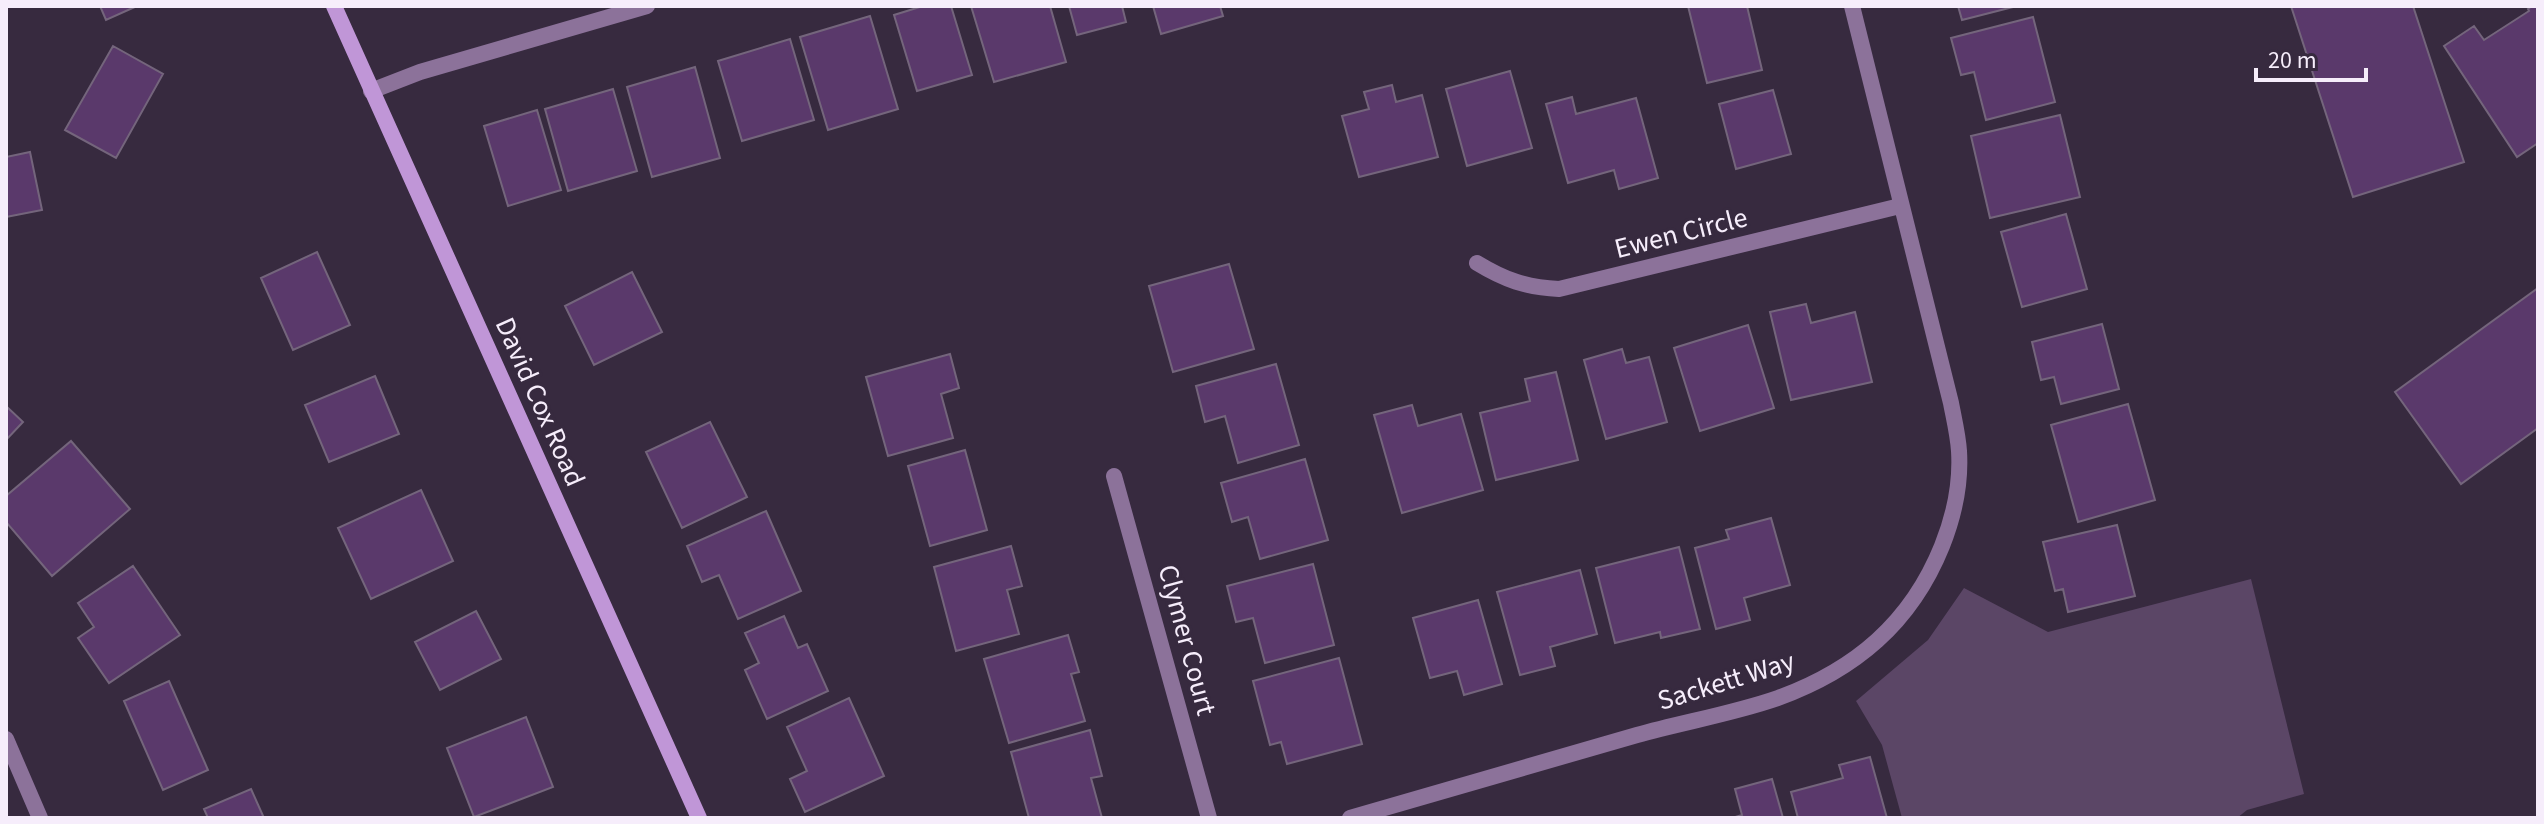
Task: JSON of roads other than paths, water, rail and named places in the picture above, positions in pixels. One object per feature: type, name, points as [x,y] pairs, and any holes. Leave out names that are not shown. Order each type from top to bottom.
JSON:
[{"type":"main road","name":"David Cox Road","points":[[334,6],[699,818]]},
{"type":"street","points":[[371,91],[420,72],[647,6]]},
{"type":"street","name":"Sackett Way","points":[[1350,818],[1668,726],[1778,698],[1849,662],[1886,634],[1916,600],[1935,564],[1949,527],[1958,492],[1959,452],[1951,403],[1852,6]]},
{"type":"street","name":"Ewen Circle","points":[[1477,263],[1526,287],[1559,289],[1900,206]]},
{"type":"street","name":"Clymer Court","points":[[1114,476],[1209,818]]},
{"type":"street","points":[[6,739],[40,818]]}]
